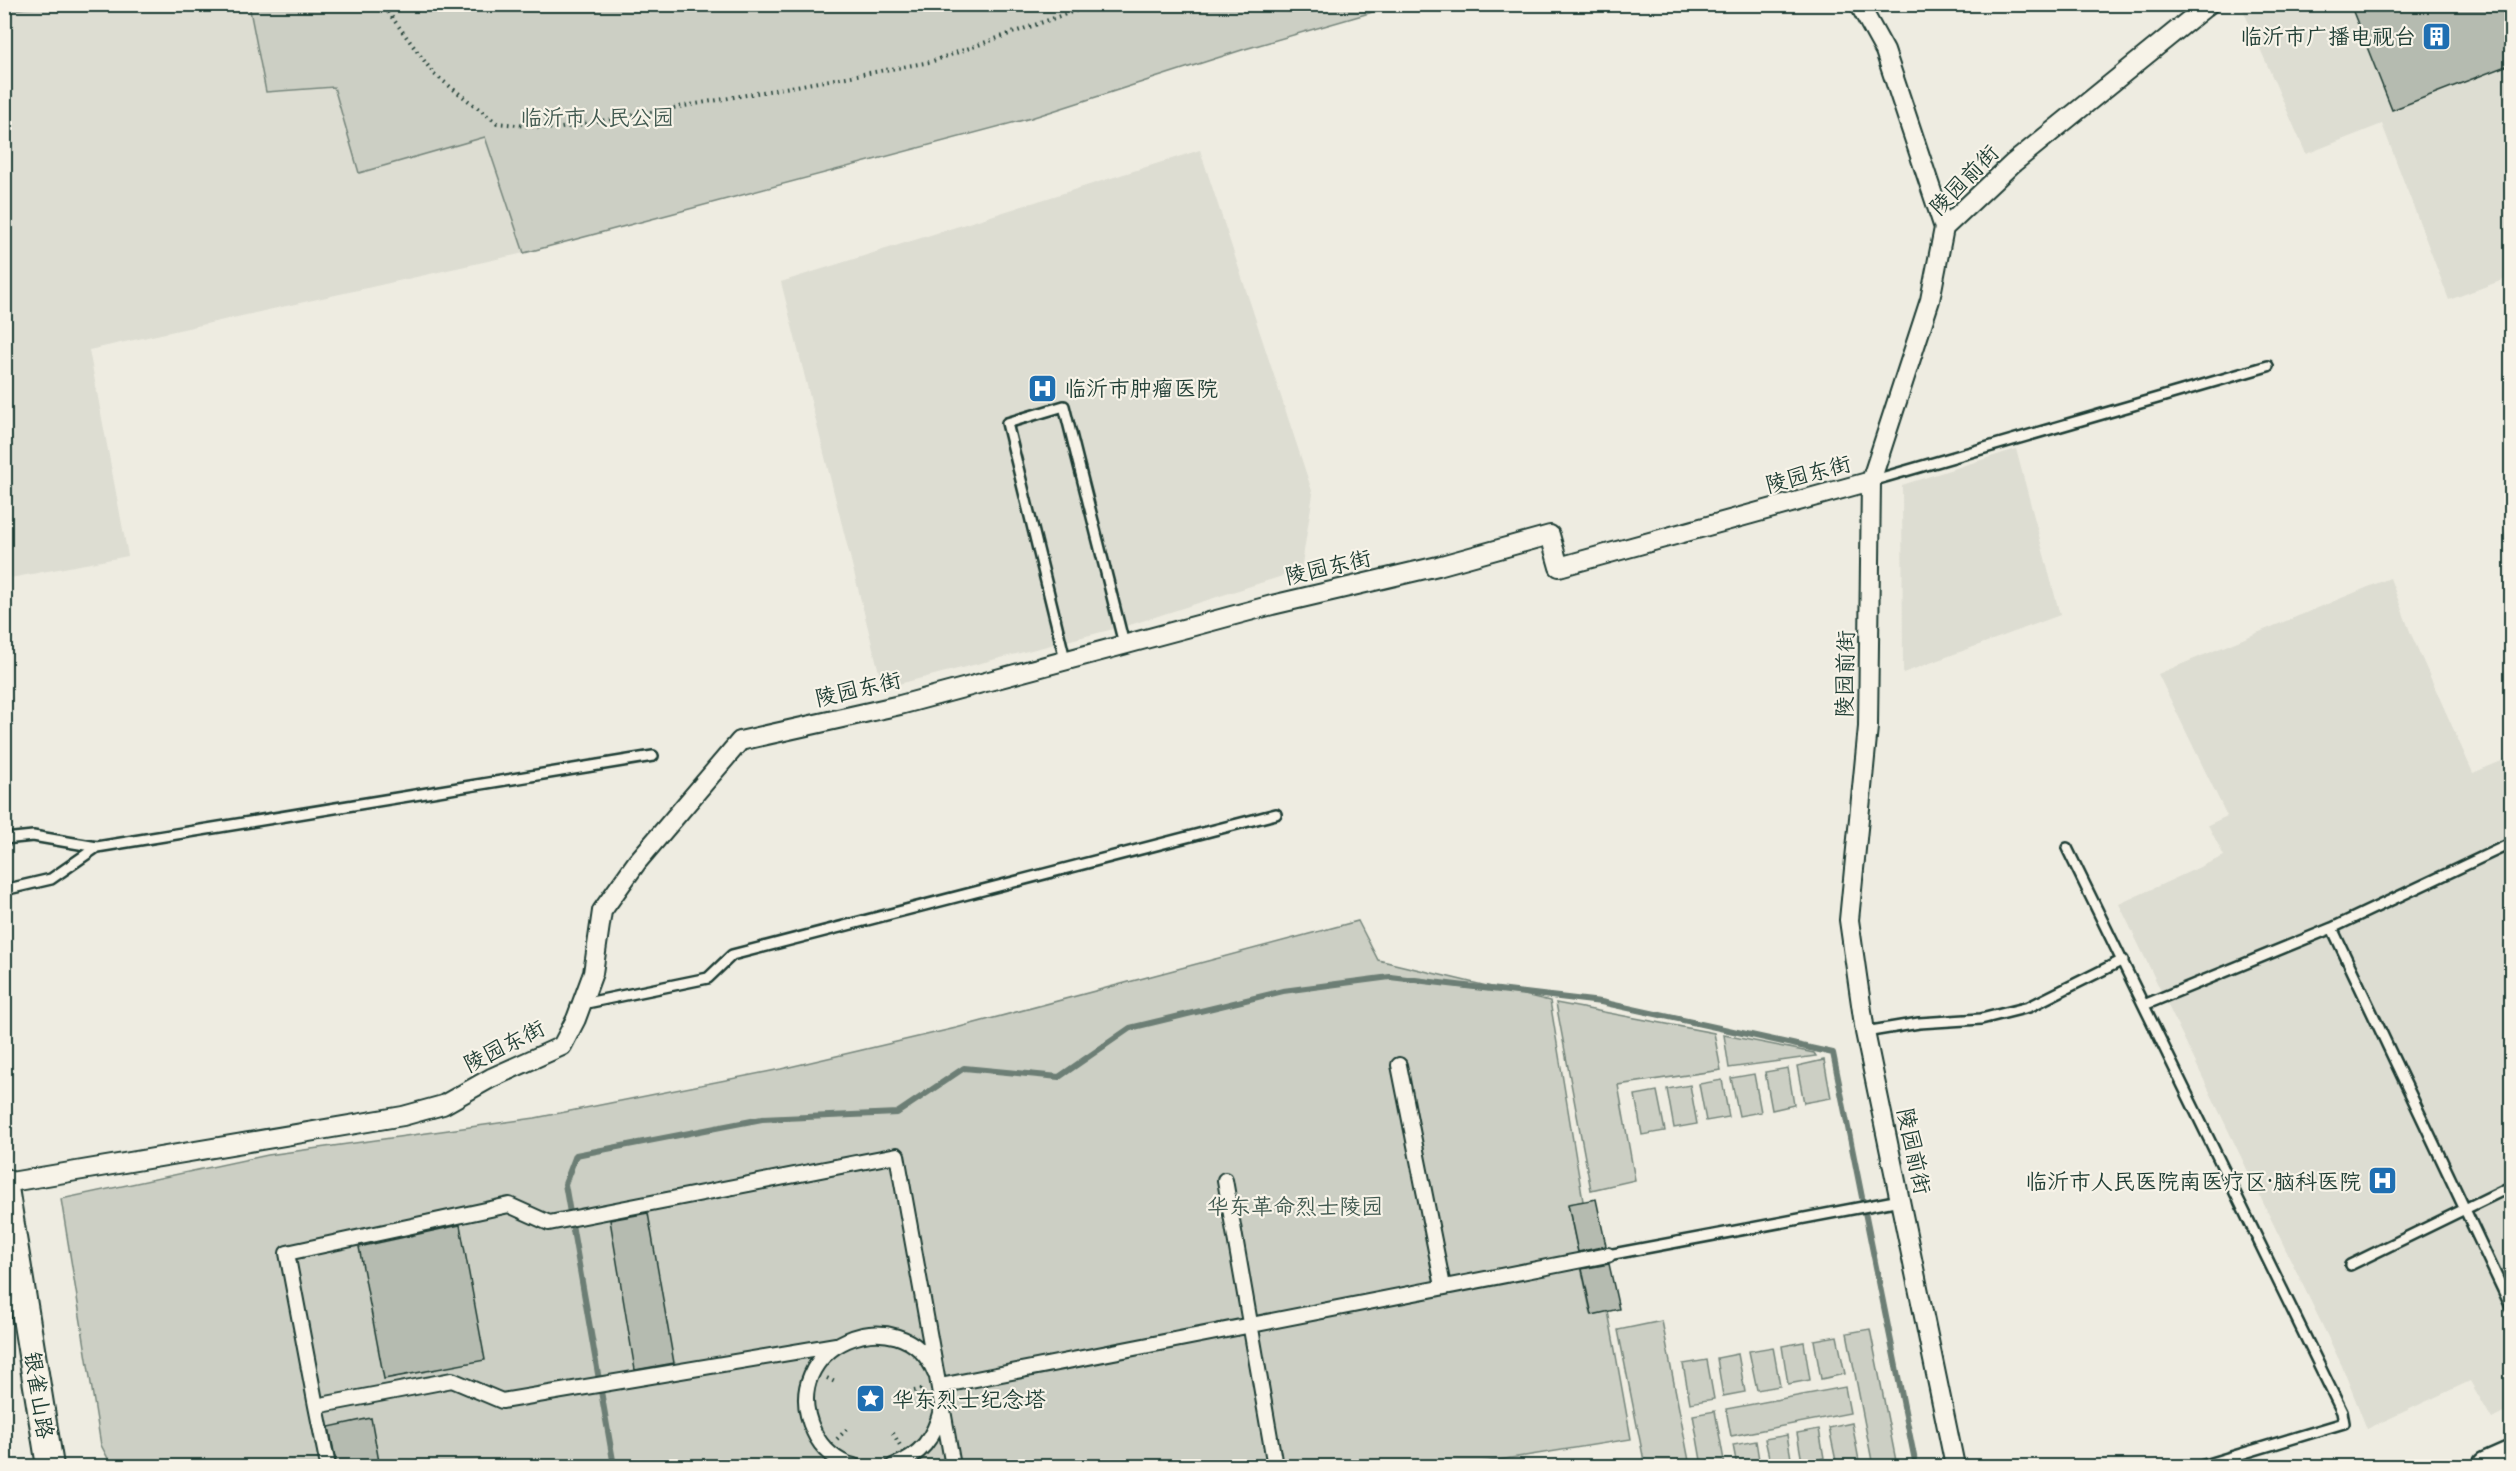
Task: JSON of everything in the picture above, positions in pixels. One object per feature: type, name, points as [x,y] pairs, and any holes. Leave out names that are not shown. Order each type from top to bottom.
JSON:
[{"type":"main road","name":"银雀山路","points":[[5,1182],[50,1467]]},
{"type":"main road","points":[[2487,1467],[2511,1455]]},
{"type":"street","points":[[1859,4],[1886,51],[1944,228]]},
{"type":"street","name":"陵园前街","points":[[1955,1467],[1865,1032],[1849,920],[1868,727],[1871,481],[1930,300],[1944,228],[2012,164],[2209,4]]},
{"type":"street","name":"陵园东街","points":[[5,1182],[403,1116],[442,1105],[491,1078],[562,1046],[594,973],[602,911],[637,862],[740,741],[900,705],[1065,659],[1272,605],[1438,566],[1550,535],[1559,567],[1871,481]]},
{"type":"street","points":[[1399,1065],[1443,1286]]},
{"type":"street","points":[[328,1467],[287,1253],[509,1205],[549,1223],[897,1155],[953,1467]]},
{"type":"street","points":[[1225,1180],[1275,1467]]},
{"type":"street","points":[[940,1386],[1608,1255]]},
{"type":"street","points":[[316,1406],[452,1380],[502,1401],[613,1380],[836,1345],[856,1336],[878,1334],[900,1339],[919,1351],[933,1368],[940,1386],[941,1410],[936,1430],[925,1447],[909,1460],[893,1467]]},
{"type":"street","points":[[836,1345],[820,1359],[809,1378],[806,1399],[808,1420],[817,1439],[826,1449],[850,1466]]},
{"type":"lane","points":[[1871,481],[2268,366]]},
{"type":"lane","points":[[1065,659],[1007,423],[1064,406],[1124,644]]},
{"type":"lane","points":[[4,839],[33,836],[97,847],[653,756]]},
{"type":"lane","points":[[582,1004],[708,978],[732,955],[1276,814]]},
{"type":"lane","points":[[2145,1005],[2332,928],[2511,843]]},
{"type":"lane","points":[[4,890],[51,879],[97,847]]},
{"type":"lane","points":[[2067,848],[2342,1412],[2344,1423],[2200,1467]]},
{"type":"lane","points":[[2332,928],[2511,1310]]},
{"type":"lane","points":[[1865,1032],[1918,1023],[1981,1019],[2029,1007],[2122,960]]},
{"type":"lane","points":[[2350,1265],[2511,1186]]},
{"type":"lane","points":[[1608,1255],[1900,1200]]},
{"type":"path","points":[[388,12],[434,74],[497,123],[556,129],[930,62],[1094,4]]},
{"type":"shaded area","points":[[62,4],[249,5],[266,91],[334,87],[359,173],[485,137],[524,253],[89,350],[128,556],[5,579],[4,10]]},
{"type":"shaded area","points":[[2241,5],[2511,5],[2511,277],[2449,300],[2382,124],[2306,154]]},
{"type":"shaded area","name":"临沂市肿瘤医院","points":[[1200,150],[1313,494],[1301,570],[1133,624],[883,688],[781,282]]},
{"type":"shaded area","points":[[2016,449],[2060,615],[1903,673],[1902,485]]},
{"type":"shaded area","name":"临沂市人民医院南医疗区·脑科医院","points":[[2390,578],[2411,634],[2473,773],[2511,757],[2511,1409],[2492,1419],[2470,1381],[2367,1429],[2342,1366],[2119,904],[2224,856],[2208,825],[2227,816],[2158,674]]},
{"type":"green space","points":[[5,4],[61,4],[61,5],[5,10]]},
{"type":"green space","name":"临沂市人民公园","points":[[249,4],[1397,5],[1245,49],[1031,118],[524,253],[485,137],[359,173],[334,87],[266,92]]},
{"type":"green space","name":"华东革命烈士陵园","points":[[1358,921],[1378,960],[1550,1001],[1583,1201],[1568,1205],[1591,1314],[1608,1311],[1631,1439],[1474,1464],[1474,1466],[112,1466],[101,1445],[61,1199],[268,1155],[535,1118],[781,1069],[956,1028]]},
{"type":"green space","points":[[1556,1003],[1714,1033],[1721,1070],[1618,1085],[1635,1180],[1591,1190]]},
{"type":"green space","points":[[1724,1035],[1814,1053],[1816,1056],[1729,1068]]},
{"type":"green space","points":[[1824,1060],[1831,1098],[1804,1103],[1797,1066]]},
{"type":"green space","points":[[1788,1068],[1794,1105],[1772,1110],[1765,1072]]},
{"type":"green space","points":[[1754,1074],[1761,1112],[1739,1116],[1731,1078]]},
{"type":"green space","points":[[1722,1080],[1729,1117],[1706,1121],[1699,1084]]},
{"type":"green space","points":[[1690,1085],[1697,1124],[1674,1128],[1667,1089]]},
{"type":"green space","points":[[1657,1091],[1665,1131],[1642,1135],[1635,1095]]},
{"type":"green space","points":[[1662,1321],[1690,1466],[1645,1466],[1618,1330]]},
{"type":"green space","points":[[1870,1329],[1897,1466],[1873,1466],[1847,1333]]},
{"type":"green space","points":[[1837,1336],[1845,1374],[1821,1379],[1814,1340]]},
{"type":"green space","points":[[1804,1342],[1810,1380],[1788,1384],[1782,1346]]},
{"type":"green space","points":[[1773,1347],[1780,1386],[1757,1390],[1749,1351]]},
{"type":"green space","points":[[1738,1354],[1745,1392],[1723,1396],[1717,1358]]},
{"type":"green space","points":[[1707,1360],[1714,1399],[1690,1403],[1683,1364]]},
{"type":"green space","points":[[1845,1387],[1850,1413],[1731,1436],[1726,1409]]},
{"type":"green space","points":[[1715,1411],[1725,1466],[1702,1466],[1693,1415]]},
{"type":"green space","points":[[1852,1423],[1860,1466],[1837,1466],[1829,1428]]},
{"type":"green space","points":[[1819,1429],[1824,1458],[1802,1462],[1797,1433]]},
{"type":"green space","points":[[1787,1435],[1792,1464],[1771,1466],[1765,1439]]},
{"type":"green space","points":[[1756,1441],[1760,1466],[1737,1466],[1733,1445]]},
{"type":"building","name":"临沂市广播电视台","points":[[2350,4],[2511,4],[2511,64],[2392,110]]},
{"type":"building","points":[[1596,1199],[1606,1246],[1578,1252],[1568,1204]]},
{"type":"building","points":[[648,1213],[674,1363],[635,1370],[610,1220]]},
{"type":"building","points":[[460,1225],[485,1360],[384,1379],[359,1247]]},
{"type":"building","points":[[1609,1264],[1619,1309],[1592,1315],[1582,1269]]},
{"type":"building","points":[[371,1418],[380,1467],[337,1467],[329,1427]]},
{"type":"waterway","points":[[614,1466],[565,1184],[576,1155],[762,1119],[897,1113],[964,1068],[1059,1077],[1130,1028],[1283,991],[1390,977],[1601,1002],[1833,1053],[1916,1466]]},
{"type":"place","name":"临沂市广播电视台","points":[[2437,36]]},
{"type":"place","name":"临沂市肿瘤医院","points":[[1043,388]]},
{"type":"place","name":"临沂市人民医院南医疗区·脑科医院","points":[[2382,1181]]},
{"type":"place","name":"华东烈士纪念塔","points":[[871,1399]]}]
